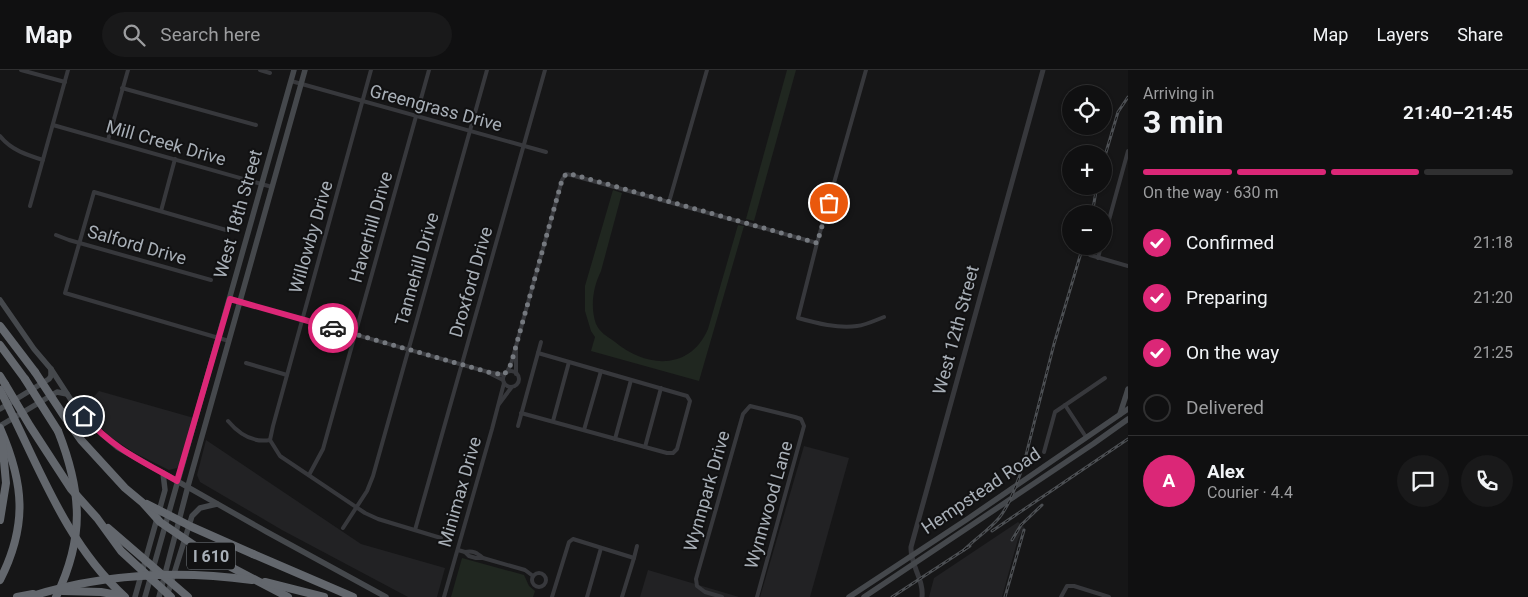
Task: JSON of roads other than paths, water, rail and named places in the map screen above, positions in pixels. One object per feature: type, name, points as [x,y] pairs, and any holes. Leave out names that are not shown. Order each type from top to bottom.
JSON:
[{"type":"highway","name":"I 610","points":[[0,326],[35,372],[81,440],[125,488],[143,503],[160,522],[210,556],[288,597]]},
{"type":"highway","points":[[0,346],[58,431],[69,459],[74,479],[77,525],[70,562],[56,597]]},
{"type":"highway","name":"I 610","points":[[0,376],[2,387],[71,489],[97,518],[188,597]]},
{"type":"highway","points":[[2,387],[58,510],[78,542],[99,569],[125,597]]},
{"type":"highway","points":[[0,428],[6,468],[6,483],[0,520]]},
{"type":"highway","points":[[0,428],[17,473],[20,507],[14,544],[8,564],[0,580]]},
{"type":"highway","points":[[143,503],[192,527],[353,597]]},
{"type":"highway","points":[[97,518],[121,551],[171,597]]},
{"type":"highway","points":[[31,595],[112,578],[187,574],[259,581],[298,589],[324,597]]},
{"type":"highway","points":[[17,597],[55,591],[78,591],[130,597]]},
{"type":"main road","name":"West 18th Street","points":[[145,597],[294,70]]},
{"type":"main road","name":"West 18th Street","points":[[159,597],[188,486],[305,70]]},
{"type":"main road","points":[[276,132],[287,135]]},
{"type":"main road","points":[[246,242],[256,245]]},
{"type":"main road","points":[[0,300],[34,349],[51,369],[73,403],[102,435],[128,454],[386,597]]},
{"type":"main road","points":[[0,409],[49,379],[51,369]]},
{"type":"main road","points":[[1120,414],[1128,389]]},
{"type":"main road","points":[[0,428],[57,392],[68,394]]},
{"type":"main road","name":"Hempstead Road","points":[[849,597],[1128,409]]},
{"type":"main road","name":"Hempstead Road","points":[[864,597],[1128,419]]},
{"type":"main road","points":[[191,436],[201,442]]},
{"type":"main road","points":[[135,597],[165,490],[163,473]]},
{"type":"main road","points":[[1013,498],[1018,484]]},
{"type":"main road","points":[[989,503],[994,511]]},
{"type":"main road","points":[[167,597],[192,516],[200,508],[217,504]]},
{"type":"street","points":[[21,70],[65,82]]},
{"type":"street","points":[[30,206],[68,70]]},
{"type":"street","points":[[108,140],[128,70]]},
{"type":"street","points":[[260,70],[270,73]]},
{"type":"street","name":"Willowby Drive","points":[[270,440],[286,376],[372,70]]},
{"type":"street","name":"Haverhill Drive","points":[[309,475],[323,448],[429,70]]},
{"type":"street","name":"Tannehill Drive","points":[[344,528],[367,491],[373,476],[487,70]]},
{"type":"street","name":"Droxford Drive","points":[[415,530],[544,70]]},
{"type":"street","points":[[669,202],[707,70]]},
{"type":"street","points":[[866,70],[817,243],[798,318],[848,327],[859,326],[884,318]]},
{"type":"street","name":"West 12th Street","points":[[910,556],[966,342],[1043,70]]},
{"type":"street","name":"Greengrass Drive","points":[[291,81],[546,152]]},
{"type":"street","points":[[122,88],[256,125]]},
{"type":"street","name":"Mill Creek Drive","points":[[53,125],[272,188]]},
{"type":"street","points":[[0,136],[23,154],[43,160]]},
{"type":"street","points":[[1112,209],[1128,151]]},
{"type":"street","points":[[161,211],[175,159]]},
{"type":"street","points":[[503,382],[511,364],[562,180],[566,174],[817,243]]},
{"type":"street","points":[[226,230],[94,192],[65,293],[229,341]]},
{"type":"street","name":"Salford Drive","points":[[56,235],[211,280]]},
{"type":"street","points":[[1090,255],[1127,265],[1128,259]]},
{"type":"street","points":[[230,299],[488,372],[506,374],[512,372],[516,374]]},
{"type":"street","points":[[488,372],[508,387],[513,387],[518,381],[516,374],[516,342]]},
{"type":"street","points":[[518,426],[542,342]]},
{"type":"street","points":[[522,412],[667,453],[675,452],[690,401],[687,396],[538,353]]},
{"type":"street","points":[[553,421],[569,362]]},
{"type":"street","points":[[246,363],[286,376]]},
{"type":"street","points":[[584,430],[601,371]]},
{"type":"street","points":[[1044,452],[1054,414],[1105,378]]},
{"type":"street","points":[[615,439],[631,380]]},
{"type":"street","name":"Minimax Drive","points":[[443,597],[499,404],[503,382]]},
{"type":"street","name":"Minimax Drive","points":[[499,404],[513,387]]},
{"type":"street","points":[[645,447],[661,388]]},
{"type":"street","points":[[1065,405],[1086,437]]},
{"type":"street","name":"Wynnwood Lane","points":[[750,406],[796,417],[802,421],[804,431],[757,597]]},
{"type":"street","name":"Wynnpark Drive","points":[[722,597],[705,592],[697,586],[696,579],[738,430],[743,414],[750,406]]},
{"type":"street","points":[[228,422],[244,436],[264,441],[270,440],[280,456],[378,520],[441,538]]},
{"type":"street","points":[[552,597],[569,542],[573,539],[634,558]]},
{"type":"street","points":[[622,597],[637,546]]},
{"type":"street","points":[[587,597],[602,548]]},
{"type":"street","points":[[458,550],[465,552],[469,556],[525,570],[533,576]]},
{"type":"street","points":[[910,556],[921,583],[922,597]]},
{"type":"street","points":[[546,578],[544,584],[538,587],[533,585],[531,580],[536,573],[541,573],[546,578],[557,581]]},
{"type":"street","points":[[544,584],[555,588]]},
{"type":"street","points":[[1061,597],[1067,586],[1074,586],[1109,597]]},
{"type":"railway","points":[[1108,145],[1118,112],[1128,97]]},
{"type":"railway","points":[[1094,205],[1095,195]]},
{"type":"railway","points":[[964,550],[999,518],[1007,506],[1023,467],[1054,344],[1080,255]]},
{"type":"railway","points":[[992,531],[1128,439]]},
{"type":"railway","points":[[1012,540],[1021,525],[1042,505]]},
{"type":"railway","points":[[1005,597],[1024,530]]},
{"type":"railway","points":[[892,597],[970,546]]}]
